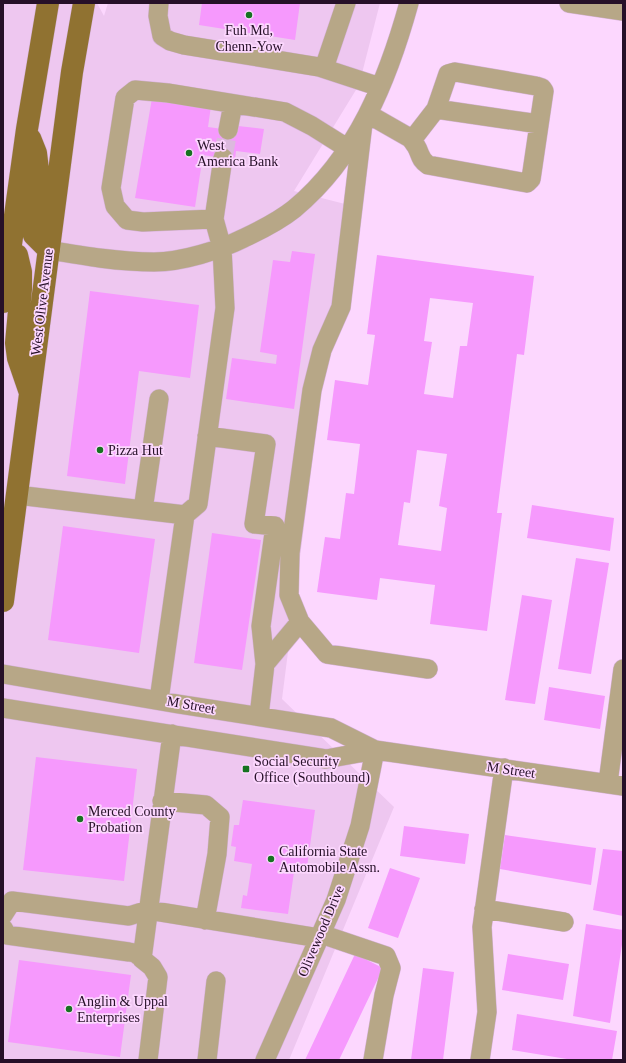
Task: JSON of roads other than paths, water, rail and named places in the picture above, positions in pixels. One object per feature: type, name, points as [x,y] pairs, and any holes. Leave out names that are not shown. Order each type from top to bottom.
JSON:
[{"type":"main road","points":[[4,288],[8,236],[48,3]]},
{"type":"main road","name":"West Olive Avenue","points":[[3,601],[72,72],[84,3]]},
{"type":"main road","points":[[27,129],[36,153],[38,170],[31,225],[34,235],[49,250]]},
{"type":"main road","points":[[8,236],[21,272],[16,343],[18,358],[31,395]]},
{"type":"street","points":[[159,3],[158,16],[162,36],[170,41],[184,45],[324,68],[380,87]]},
{"type":"street","points":[[324,68],[346,3]]},
{"type":"street","points":[[49,250],[106,260],[155,262],[193,257],[229,246],[263,229],[293,209],[320,184],[336,166],[366,118],[399,38],[409,3]]},
{"type":"street","points":[[569,3],[623,11]]},
{"type":"street","points":[[366,118],[412,140],[417,147],[420,158],[428,166],[527,182],[531,179],[544,91],[542,88],[455,72],[448,74],[436,109],[412,140]]},
{"type":"street","points":[[214,219],[143,222],[127,220],[115,206],[111,188],[125,98],[135,90],[168,93],[285,112],[312,126],[347,148]]},
{"type":"street","points":[[228,130],[233,104]]},
{"type":"street","points":[[436,109],[539,124]]},
{"type":"street","points":[[366,118],[342,307],[322,350],[312,390],[290,553],[289,595],[300,622],[326,654],[428,669]]},
{"type":"street","points":[[17,495],[185,514],[198,504],[225,308],[222,248],[214,219],[223,158]]},
{"type":"street","points":[[143,510],[159,399]]},
{"type":"street","points":[[207,436],[266,444],[254,524],[275,526],[261,626],[265,664],[258,716]]},
{"type":"street","points":[[159,700],[185,514]]},
{"type":"street","points":[[265,664],[300,622]]},
{"type":"street","points":[[615,784],[623,669]]},
{"type":"street","name":"M Street","points":[[3,674],[331,728],[375,750]]},
{"type":"street","name":"M Street","points":[[3,708],[326,759],[375,750],[615,784]]},
{"type":"street","points":[[142,958],[172,734]]},
{"type":"street","name":"Olivewood Drive","points":[[265,1060],[336,900],[360,826],[375,750]]},
{"type":"street","points":[[480,1060],[487,1012],[482,927],[504,768]]},
{"type":"street","points":[[162,801],[206,805],[220,817],[217,854],[205,920]]},
{"type":"street","points":[[3,915],[12,901],[129,916],[148,910],[205,920],[320,936],[386,956],[390,968],[373,1060]]},
{"type":"street","points":[[484,909],[564,922]]},
{"type":"street","points":[[3,928],[7,935],[135,953],[152,967],[158,977],[148,1060]]},
{"type":"street","points":[[207,1060],[216,981]]},
{"type":"tunnel","points":[[223,158],[228,130]]},
{"type":"place","name":"Fuh Md, Chenn-Yow","points":[[249,15]]},
{"type":"place","name":"West America Bank","points":[[189,153]]},
{"type":"place","name":"Pizza Hut","points":[[100,450]]},
{"type":"place","name":"Social Security Office (Southbound)","points":[[246,769]]},
{"type":"place","name":"Merced County Probation","points":[[80,819]]},
{"type":"place","name":"California State Automobile Assn.","points":[[271,859]]},
{"type":"place","name":"Anglin & Uppal Enterprises","points":[[69,1009]]}]
